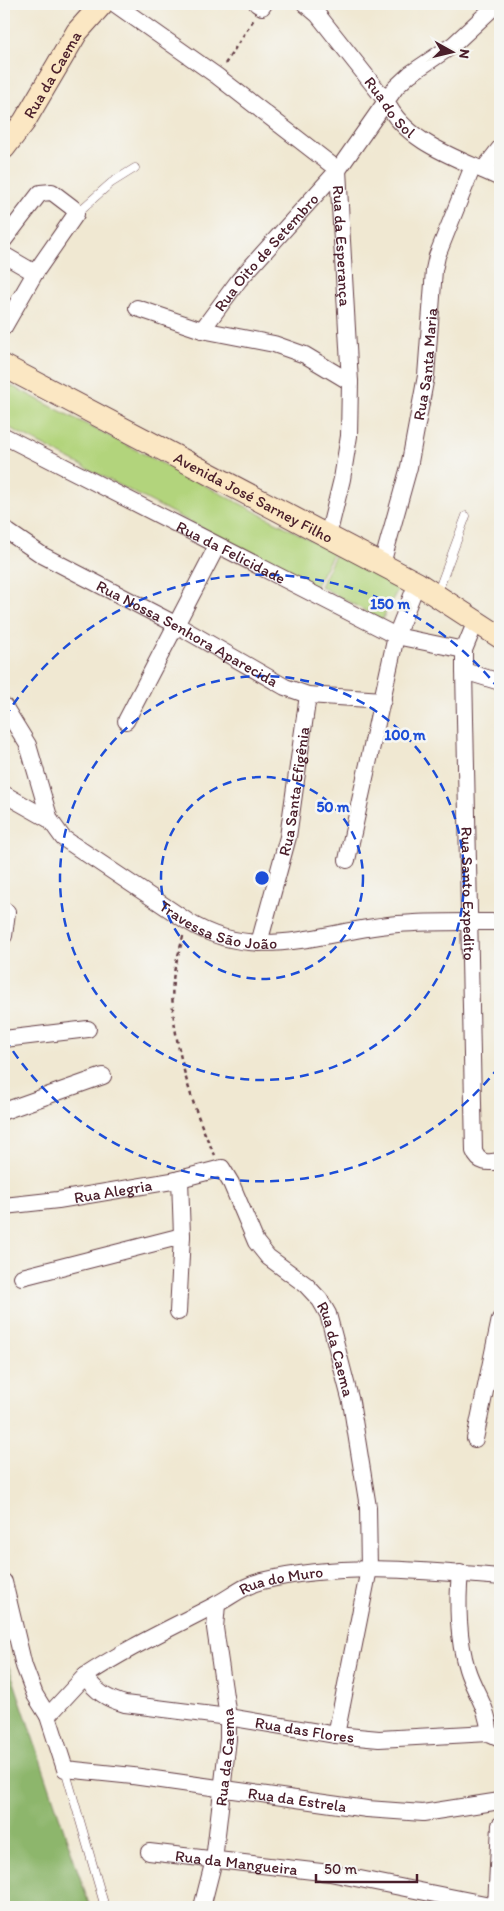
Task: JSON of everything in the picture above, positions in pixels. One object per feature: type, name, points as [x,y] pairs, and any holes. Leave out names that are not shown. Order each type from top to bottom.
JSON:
[{"type":"main road","name":"Rua da Caema","points":[[4,148],[24,122],[77,32],[102,4]]},
{"type":"main road","name":"Avenida José Sarney Filho","points":[[4,366],[417,583],[500,637]]},
{"type":"street","name":"Rua da Esperança","points":[[115,4],[217,76],[338,170],[350,382],[349,436],[328,536]]},
{"type":"street","name":"Rua do Sol","points":[[305,4],[318,16],[386,101],[393,114],[408,129],[453,158],[500,178]]},
{"type":"street","name":"Rua Oito de Setembro","points":[[202,330],[239,280],[338,170],[386,101],[410,74],[453,45],[497,8]]},
{"type":"street","name":"Rua Santa Maria","points":[[382,564],[409,467],[426,376],[434,270],[437,256],[478,168],[500,148]]},
{"type":"street","points":[[4,240],[40,193],[52,192],[74,208],[76,214],[35,273],[4,328]]},
{"type":"street","points":[[4,255],[35,273]]},
{"type":"street","name":"Rua Oito de Setembro","points":[[137,308],[202,330],[274,344],[305,356],[350,382]]},
{"type":"street","name":"Rua da Felicidade","points":[[4,436],[396,636],[464,650]]},
{"type":"street","name":"Rua Nossa Senhora Aparecida","points":[[4,529],[42,555],[175,624],[285,687],[308,695],[383,700]]},
{"type":"street","points":[[126,721],[217,546]]},
{"type":"street","points":[[347,860],[396,636],[417,583]]},
{"type":"street","name":"Rua Santo Expedito","points":[[476,621],[464,650],[474,1150],[476,1157],[493,1162]]},
{"type":"street","points":[[464,671],[500,682]]},
{"type":"street","name":"Rua Santa Efigênia","points":[[259,943],[288,837],[308,695]]},
{"type":"street","points":[[4,706],[28,745],[50,820]]},
{"type":"street","name":"Travessa São João","points":[[4,794],[50,820],[63,838],[205,932],[259,943],[322,938],[396,924],[500,922]]},
{"type":"street","points":[[4,910],[7,912],[4,936]]},
{"type":"street","points":[[4,1039],[88,1028]]},
{"type":"street","points":[[4,1111],[103,1076]]},
{"type":"street","name":"Rua Alegria","points":[[4,1206],[58,1200],[180,1179],[222,1168]]},
{"type":"street","name":"Rua da Caema","points":[[222,1168],[231,1183],[256,1242],[268,1258],[306,1285],[320,1300],[328,1314],[351,1402],[368,1508],[369,1569],[336,1735]]},
{"type":"street","points":[[178,1312],[182,1236],[180,1179]]},
{"type":"street","points":[[22,1278],[182,1236]]},
{"type":"street","points":[[475,1439],[500,1320]]},
{"type":"street","name":"Rua do Muro","points":[[85,1676],[115,1656],[218,1604],[244,1587],[260,1581],[306,1572],[369,1569],[460,1573],[500,1577]]},
{"type":"street","points":[[460,1573],[458,1588],[462,1639],[467,1668],[486,1711],[494,1736]]},
{"type":"street","points":[[4,1582],[24,1666],[35,1694],[48,1716],[65,1769]]},
{"type":"street","name":"Rua da Caema","points":[[202,1907],[214,1860],[228,1739],[228,1717],[215,1628],[218,1604]]},
{"type":"street","points":[[48,1716],[85,1676]]},
{"type":"street","name":"Rua das Flores","points":[[85,1676],[94,1690],[109,1700],[125,1704],[228,1717],[336,1735],[400,1739],[494,1736]]},
{"type":"street","name":"Rua da Estrela","points":[[65,1769],[367,1809],[423,1813],[500,1801]]},
{"type":"street","points":[[496,1907],[500,1825]]},
{"type":"street","name":"Rua da Mangueira","points":[[149,1852],[330,1873],[500,1907]]},
{"type":"lane","points":[[76,214],[111,182],[135,168]]},
{"type":"lane","points":[[437,595],[466,516]]},
{"type":"lane","points":[[65,1769],[104,1907]]},
{"type":"path","points":[[217,76],[261,5]]},
{"type":"path","points":[[187,921],[173,981],[175,1020],[186,1074],[198,1115],[207,1139],[222,1168]]},
{"type":"green space","points":[[4,382],[334,552],[315,587],[4,425]]},
{"type":"green space","points":[[336,553],[400,585],[382,620],[320,586]]},
{"type":"green space","points":[[4,1652],[90,1907],[4,1907]]}]
